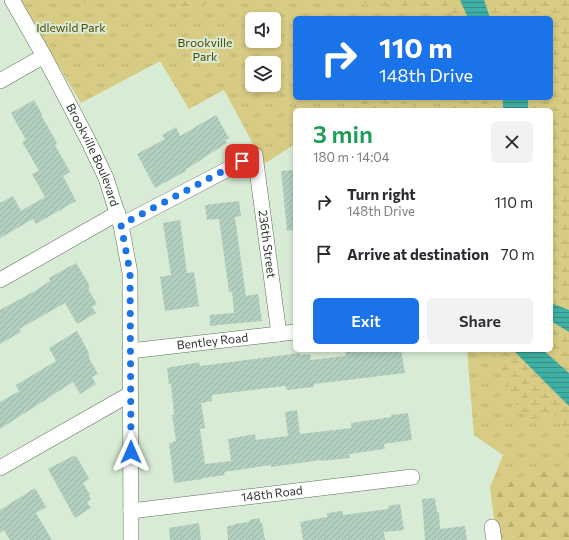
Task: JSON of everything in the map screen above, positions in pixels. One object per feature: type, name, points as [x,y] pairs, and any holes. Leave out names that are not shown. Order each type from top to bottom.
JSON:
[{"type":"street","name":"Brookville Boulevard","points":[[12,0],[44,56],[88,140],[106,178],[119,219],[130,272],[131,540]]},
{"type":"street","points":[[0,81],[44,56]]},
{"type":"street","name":"236th Street","points":[[119,219],[255,155],[279,334]]},
{"type":"street","points":[[0,280],[119,219]]},
{"type":"street","name":"Bentley Road","points":[[130,352],[293,332]]},
{"type":"street","points":[[0,468],[130,394]]},
{"type":"street","name":"148th Road","points":[[131,511],[412,476]]},
{"type":"green space","name":"Brookville Park","points":[[19,0],[569,0],[569,540],[497,540],[490,487],[503,455],[474,435],[467,352],[553,352],[553,108],[293,108],[293,145],[264,164],[224,90],[189,109],[160,61],[81,103]]},
{"type":"green space","points":[[57,0],[101,0],[94,5]]},
{"type":"green space","points":[[167,0],[213,0],[195,8],[185,8]]},
{"type":"green space","points":[[357,0],[460,0],[467,16],[454,16],[449,10],[379,6]]},
{"type":"green space","points":[[484,0],[569,0],[569,310],[553,304],[553,108],[528,108],[528,100],[553,100],[553,16],[489,16]]},
{"type":"green space","points":[[363,100],[403,100],[408,104],[423,108],[348,108]]},
{"type":"green space","points":[[462,100],[503,100],[503,108],[440,108]]},
{"type":"green space","points":[[553,322],[569,332],[569,373],[545,352],[553,352]]},
{"type":"green space","points":[[494,352],[515,352],[569,406],[569,436],[557,416],[531,419],[519,410]]},
{"type":"green space","points":[[569,462],[569,540],[497,540],[490,487],[531,477]]},
{"type":"water","points":[[460,0],[484,0],[489,16],[467,16]]},
{"type":"water","points":[[503,100],[528,100],[528,108],[503,108]]},
{"type":"water","points":[[553,304],[569,310],[569,332],[553,322]]},
{"type":"water","points":[[515,352],[545,352],[569,373],[569,406]]},
{"type":"building","points":[[34,100],[57,143],[55,145],[70,172],[63,176],[76,201],[36,224],[33,219],[0,238],[0,203],[13,196],[21,211],[45,197],[32,174],[39,171],[22,142],[26,140],[11,113]]},
{"type":"building","points":[[216,115],[229,138],[225,140],[227,143],[185,170],[186,171],[155,188],[137,154],[165,139],[162,135],[176,127],[180,136]]},
{"type":"building","points":[[293,170],[293,230],[287,231],[281,171]]},
{"type":"building","points":[[239,201],[241,216],[235,217],[246,296],[258,294],[262,321],[210,326],[210,315],[234,313],[232,291],[229,292],[219,219],[207,220],[205,205]]},
{"type":"building","points":[[180,220],[187,273],[194,272],[199,306],[165,311],[160,277],[171,275],[163,223]]},
{"type":"building","points":[[76,263],[89,284],[90,288],[88,289],[97,304],[92,307],[96,313],[77,324],[65,303],[19,329],[21,332],[0,344],[0,310],[35,291],[50,281],[49,278]]},
{"type":"building","points":[[77,331],[98,374],[92,377],[96,384],[80,394],[73,382],[0,429],[0,402],[19,391],[16,385],[56,361],[49,348]]},
{"type":"building","points":[[345,352],[401,352],[405,373],[314,384],[314,387],[287,390],[285,386],[212,395],[212,401],[201,403],[205,428],[200,429],[205,464],[231,461],[228,439],[255,434],[256,440],[288,436],[285,412],[297,410],[300,434],[351,428],[351,423],[408,413],[412,440],[384,444],[385,449],[349,454],[350,458],[321,460],[271,467],[271,465],[224,472],[225,475],[174,483],[169,443],[176,441],[172,415],[174,415],[171,384],[169,384],[167,368],[199,362],[200,366],[300,353],[300,355],[310,354],[311,360],[346,356]]},
{"type":"building","points":[[75,455],[89,479],[83,483],[90,495],[89,496],[91,499],[87,502],[91,508],[75,518],[48,469]]},
{"type":"building","points":[[35,488],[46,507],[36,513],[52,540],[10,540],[4,530],[0,533],[0,510]]},
{"type":"building","points":[[435,498],[437,512],[439,512],[440,529],[465,526],[467,540],[425,540],[422,499]]},
{"type":"building","points":[[400,504],[404,530],[384,532],[385,540],[303,540],[300,522],[327,517],[327,513],[343,511],[343,515],[388,509],[388,506]]},
{"type":"building","points":[[260,518],[265,540],[228,540],[227,526],[249,522],[249,520]]},
{"type":"building","points":[[199,523],[201,540],[170,540],[169,528]]},
{"type":"route","points":[[131,452],[130,272],[121,225],[242,161]]},
{"type":"park label","name":"Idlewild Park","points":[[71,28]]}]
